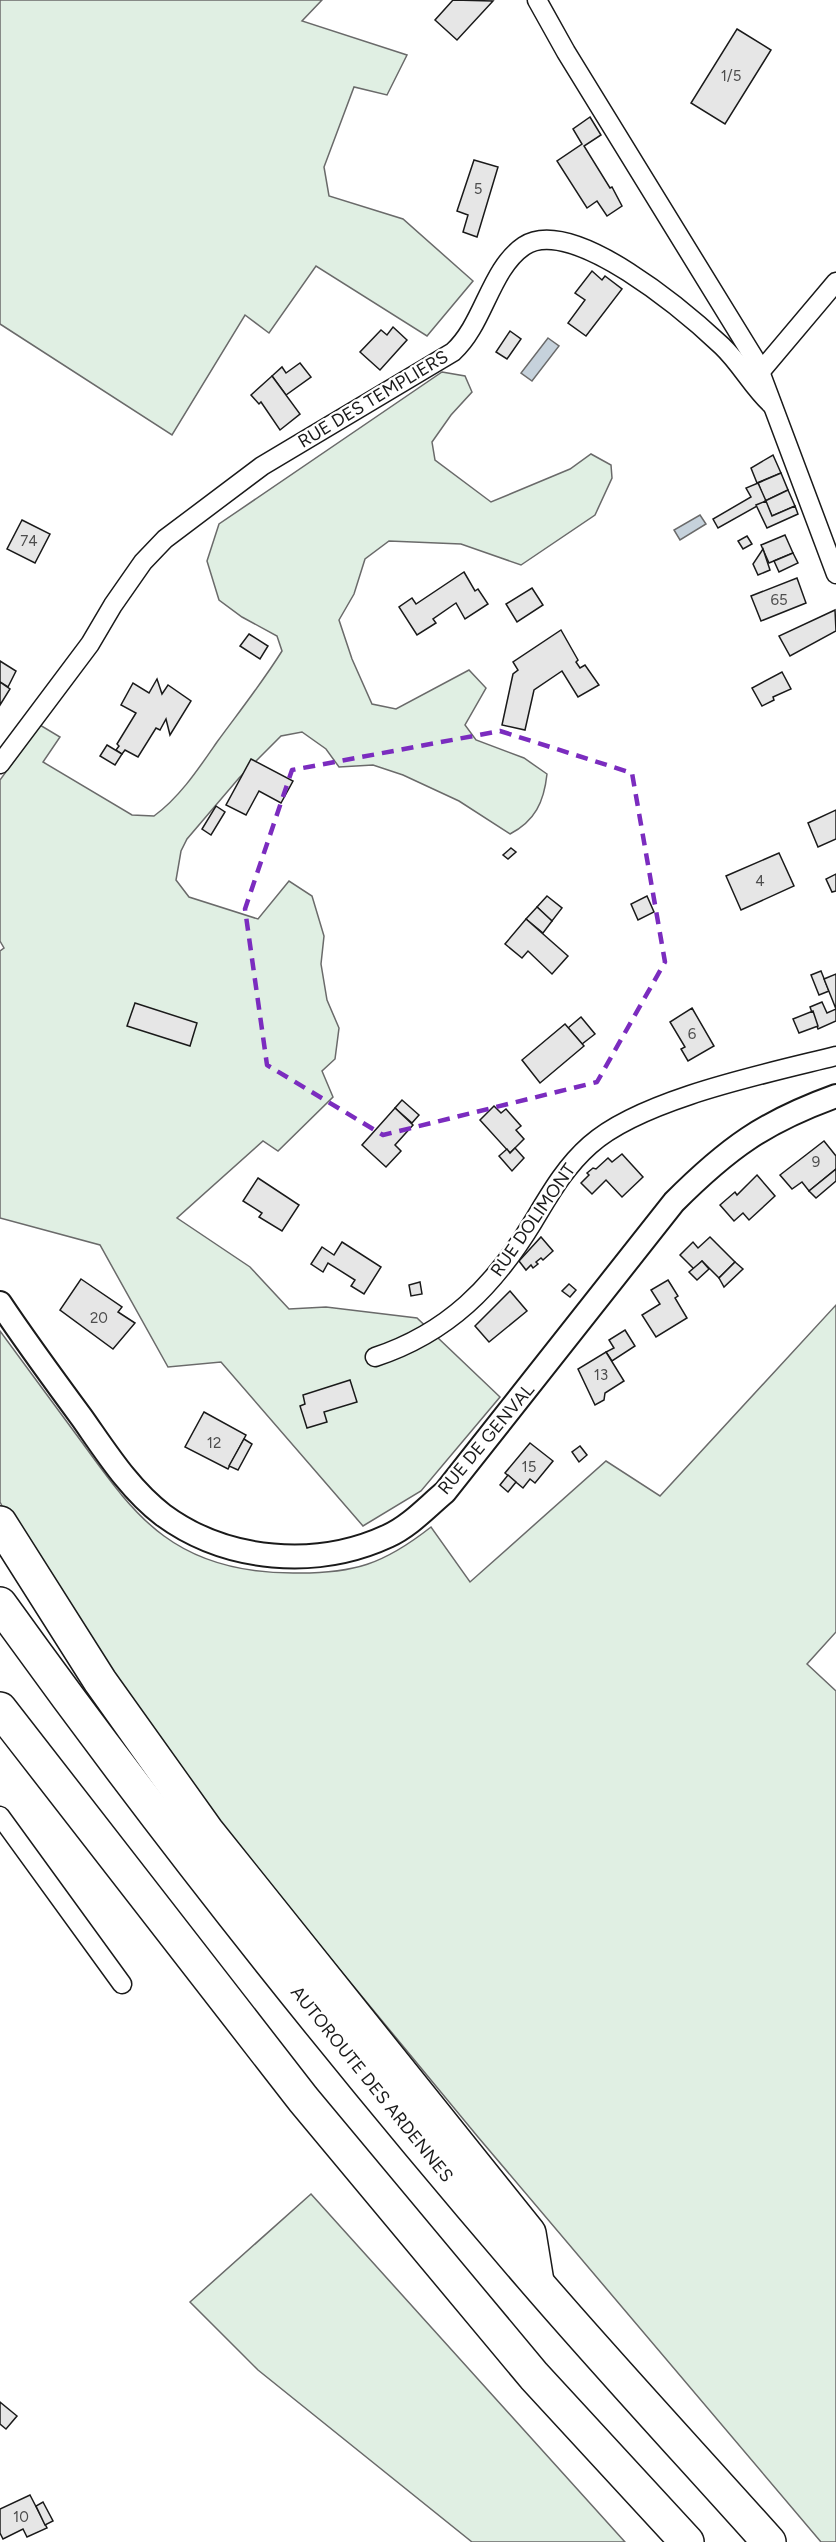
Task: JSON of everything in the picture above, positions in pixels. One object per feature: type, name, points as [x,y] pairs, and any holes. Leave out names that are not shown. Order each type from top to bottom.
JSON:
[{"type":"highway","points":[[0,1522],[100,1681],[207,1831],[529,2233],[538,2284]]},
{"type":"highway","name":"AUTOROUTE DES ARDENNES","points":[[0,1604],[186,1853],[303,2001],[538,2284],[769,2542]]},
{"type":"highway","points":[[0,1709],[303,2099],[534,2376],[687,2542]]},
{"type":"street","name":"RUE DES TEMPLIERS","points":[[537,0],[566,52],[761,371],[836,574]]},
{"type":"street","name":"RUE DES TEMPLIERS","points":[[0,764],[90,644],[113,605],[143,562],[165,539],[212,501],[271,460],[453,352],[464,342],[505,267],[524,247],[532,243],[553,240],[573,244],[615,264],[641,281],[722,346],[762,396],[772,405]]},
{"type":"street","points":[[761,371],[836,282]]},
{"type":"street","name":"RUE DOLIMONT","points":[[375,1357],[422,1339],[439,1329],[472,1301],[489,1283],[532,1224],[553,1187],[590,1145],[613,1126],[694,1095],[836,1056]]},
{"type":"street","name":"RUE DE GENVAL","points":[[0,1303],[126,1479],[163,1514],[189,1531],[243,1551],[296,1557],[351,1550],[390,1535],[410,1522],[446,1492],[674,1202],[707,1169],[735,1146],[766,1126],[836,1096]]},
{"type":"street","points":[[0,1816],[122,1984]]},
{"type":"highlighted area","points":[[500,731],[632,773],[665,962],[597,1082],[383,1135],[267,1065],[245,909],[292,770]]},
{"type":"green space","points":[[0,0],[322,0],[302,21],[407,55],[387,95],[354,87],[324,167],[329,196],[403,219],[473,281],[427,336],[316,266],[269,333],[245,315],[172,435],[0,324]]},
{"type":"green space","points":[[442,372],[465,376],[472,392],[451,415],[432,442],[435,460],[491,502],[570,469],[591,454],[611,465],[612,478],[595,515],[521,565],[461,544],[389,541],[365,559],[354,594],[339,620],[352,659],[372,704],[396,709],[469,670],[486,688],[465,725],[476,740],[524,758],[547,774],[537,810],[526,823],[510,834],[459,801],[403,775],[373,765],[339,767],[326,749],[302,732],[281,736],[239,778],[187,839],[181,851],[176,880],[189,897],[258,919],[289,881],[312,896],[324,936],[321,964],[327,1000],[339,1028],[335,1059],[322,1071],[333,1097],[278,1151],[263,1141],[177,1218],[250,1267],[289,1309],[326,1307],[417,1318],[500,1397],[421,1491],[363,1526],[221,1362],[168,1367],[100,1245],[0,1218],[0,951],[4,948],[0,941],[0,780],[40,725],[60,737],[43,762],[132,815],[154,816],[163,808],[196,772],[282,651],[277,636],[242,617],[219,600],[207,561],[219,524]]},
{"type":"green space","points":[[836,1305],[836,1632],[807,1664],[836,1691],[836,2542],[821,2542],[478,2137],[165,1758],[23,1546],[0,1502],[0,1331],[119,1492],[140,1516],[179,1546],[210,1560],[242,1569],[276,1573],[315,1573],[351,1569],[383,1558],[431,1527],[470,1582],[606,1461],[660,1496]]},
{"type":"green space","points":[[311,2194],[625,2542],[472,2542],[258,2370],[190,2302]]},
{"type":"shaded area","points":[[548,338],[559,346],[532,381],[521,373]]},
{"type":"shaded area","points":[[700,515],[706,524],[680,540],[674,530]]},
{"type":"building","points":[[453,0],[493,1],[457,40],[435,20]]},
{"type":"building","points":[[737,29],[771,50],[725,124],[691,103]]},
{"type":"building","points":[[590,117],[601,135],[584,146],[622,206],[607,216],[597,201],[587,208],[557,161],[582,144],[573,129]]},
{"type":"building","points":[[474,160],[498,167],[477,237],[463,232],[468,215],[457,211]]},
{"type":"building","points":[[592,271],[602,280],[605,276],[622,289],[586,336],[568,323],[585,300],[575,293]]},
{"type":"building","points":[[393,327],[407,340],[380,370],[360,352],[381,330],[387,335]]},
{"type":"building","points":[[510,331],[521,339],[507,359],[496,352]]},
{"type":"building","points":[[300,363],[311,377],[286,395],[272,376],[282,367],[286,373]]},
{"type":"building","points":[[272,376],[300,414],[280,430],[261,402],[259,404],[251,395]]},
{"type":"building","points":[[773,455],[781,473],[757,483],[751,468]]},
{"type":"building","points":[[781,473],[788,490],[765,501],[758,483]]},
{"type":"building","points":[[758,483],[766,501],[718,528],[713,519],[751,497],[746,488]]},
{"type":"building","points":[[788,490],[795,506],[772,516],[765,501]]},
{"type":"building","points":[[766,501],[772,516],[795,506],[798,514],[767,528],[756,505]]},
{"type":"building","points":[[22,520],[50,534],[35,563],[7,549]]},
{"type":"building","points":[[785,535],[793,553],[769,563],[761,545]]},
{"type":"building","points":[[747,536],[752,544],[743,549],[738,541]]},
{"type":"building","points":[[763,549],[770,570],[758,575],[753,564]]},
{"type":"building","points":[[793,553],[798,563],[779,572],[774,561]]},
{"type":"building","points":[[464,572],[475,591],[478,589],[488,604],[465,619],[456,603],[433,619],[436,623],[417,635],[399,607],[412,598],[416,604]]},
{"type":"building","points":[[797,578],[806,603],[761,621],[751,596]]},
{"type":"building","points":[[532,588],[543,605],[517,622],[506,604]]},
{"type":"building","points":[[835,610],[836,631],[790,656],[779,636]]},
{"type":"building","points":[[561,630],[580,668],[585,665],[599,685],[578,697],[562,671],[534,690],[525,730],[502,725],[513,674],[518,670],[513,662]]},
{"type":"building","points":[[249,634],[268,646],[260,659],[240,646]]},
{"type":"building","points":[[0,661],[16,671],[8,687],[0,682]]},
{"type":"building","points":[[782,672],[791,689],[773,697],[774,700],[762,706],[752,688]]},
{"type":"building","points":[[157,679],[162,694],[168,685],[191,701],[170,735],[166,719],[160,730],[156,728],[138,757],[125,750],[122,754],[116,750],[119,746],[117,744],[136,713],[121,705],[133,683],[149,693]]},
{"type":"building","points":[[0,682],[10,689],[0,705]]},
{"type":"building","points":[[107,745],[122,754],[115,765],[100,756]]},
{"type":"building","points":[[251,759],[293,781],[281,803],[259,791],[246,815],[226,805]]},
{"type":"building","points":[[216,806],[225,812],[211,835],[202,829]]},
{"type":"building","points":[[836,810],[836,839],[818,847],[808,823]]},
{"type":"building","points":[[511,848],[516,852],[508,859],[503,855]]},
{"type":"building","points":[[779,853],[794,886],[741,910],[726,876]]},
{"type":"building","points":[[836,874],[836,891],[832,892],[826,879]]},
{"type":"building","points":[[547,896],[562,908],[552,921],[537,907]]},
{"type":"building","points":[[647,896],[654,912],[638,920],[631,904]]},
{"type":"building","points":[[537,907],[552,921],[543,933],[526,919]]},
{"type":"building","points":[[526,919],[568,956],[552,974],[528,951],[522,958],[505,944]]},
{"type":"building","points":[[821,971],[829,991],[819,995],[811,975]]},
{"type":"building","points":[[836,974],[836,1009],[824,979]]},
{"type":"building","points":[[822,1002],[827,1013],[836,1009],[836,1021],[818,1029],[810,1007]]},
{"type":"building","points":[[135,1003],[197,1023],[190,1046],[127,1026]]},
{"type":"building","points":[[692,1008],[714,1046],[688,1061],[681,1049],[685,1047],[670,1022]]},
{"type":"building","points":[[813,1011],[818,1026],[799,1033],[793,1019]]},
{"type":"building","points":[[581,1017],[595,1034],[582,1044],[568,1028]]},
{"type":"building","points":[[565,1024],[584,1046],[540,1083],[522,1060]]},
{"type":"building","points":[[402,1100],[419,1115],[412,1123],[395,1108]]},
{"type":"building","points":[[494,1106],[501,1113],[506,1109],[521,1126],[516,1130],[524,1139],[510,1153],[480,1120]]},
{"type":"building","points":[[395,1108],[413,1125],[395,1145],[401,1151],[386,1167],[362,1145]]},
{"type":"building","points":[[824,1141],[836,1156],[836,1169],[809,1191],[802,1182],[792,1189],[780,1175]]},
{"type":"building","points":[[515,1148],[524,1158],[512,1171],[499,1156],[507,1149],[510,1153]]},
{"type":"building","points":[[622,1154],[643,1177],[622,1197],[606,1180],[592,1194],[581,1183],[593,1168],[596,1169],[608,1158],[612,1162]]},
{"type":"building","points":[[836,1169],[836,1181],[816,1198],[809,1191]]},
{"type":"building","points":[[757,1175],[775,1196],[749,1220],[743,1213],[734,1221],[720,1205],[735,1192],[737,1195]]},
{"type":"building","points":[[258,1178],[299,1205],[282,1231],[259,1217],[262,1213],[243,1201]]},
{"type":"building","points":[[541,1237],[553,1251],[543,1260],[541,1258],[536,1262],[538,1264],[533,1268],[531,1265],[526,1270],[519,1261]]},
{"type":"building","points":[[710,1237],[735,1262],[719,1278],[702,1261],[694,1269],[680,1255],[693,1242],[698,1248]]},
{"type":"building","points":[[342,1242],[381,1267],[364,1294],[351,1286],[355,1280],[328,1263],[323,1272],[311,1264],[322,1247],[334,1255]]},
{"type":"building","points":[[702,1261],[709,1269],[697,1280],[689,1272]]},
{"type":"building","points":[[735,1262],[743,1269],[724,1287],[719,1278]]},
{"type":"building","points":[[81,1279],[122,1307],[118,1312],[135,1323],[113,1349],[60,1310]]},
{"type":"building","points":[[668,1280],[687,1318],[656,1337],[642,1315],[660,1304],[651,1290]]},
{"type":"building","points":[[420,1282],[422,1294],[411,1296],[409,1285]]},
{"type":"building","points":[[569,1284],[576,1290],[570,1297],[562,1291]]},
{"type":"building","points":[[510,1291],[527,1311],[489,1342],[475,1326]]},
{"type":"building","points":[[625,1330],[635,1346],[612,1361],[606,1352],[614,1348],[609,1340]]},
{"type":"building","points":[[606,1352],[624,1381],[605,1393],[604,1400],[595,1405],[578,1369]]},
{"type":"building","points":[[350,1380],[357,1402],[324,1412],[327,1422],[307,1428],[300,1406],[305,1404],[303,1395]]},
{"type":"building","points":[[204,1412],[246,1435],[228,1469],[185,1447]]},
{"type":"building","points":[[244,1439],[252,1444],[238,1470],[229,1466]]},
{"type":"building","points":[[530,1443],[553,1461],[535,1483],[530,1479],[523,1488],[505,1473]]},
{"type":"building","points":[[580,1446],[587,1455],[579,1462],[572,1452]]},
{"type":"building","points":[[508,1475],[516,1482],[508,1492],[500,1485]]},
{"type":"building","points":[[0,2402],[17,2416],[6,2429],[0,2424]]},
{"type":"building","points":[[30,2495],[47,2528],[27,2537],[23,2529],[3,2539],[0,2533],[0,2509]]},
{"type":"building","points":[[43,2502],[53,2521],[45,2525],[36,2506]]}]
